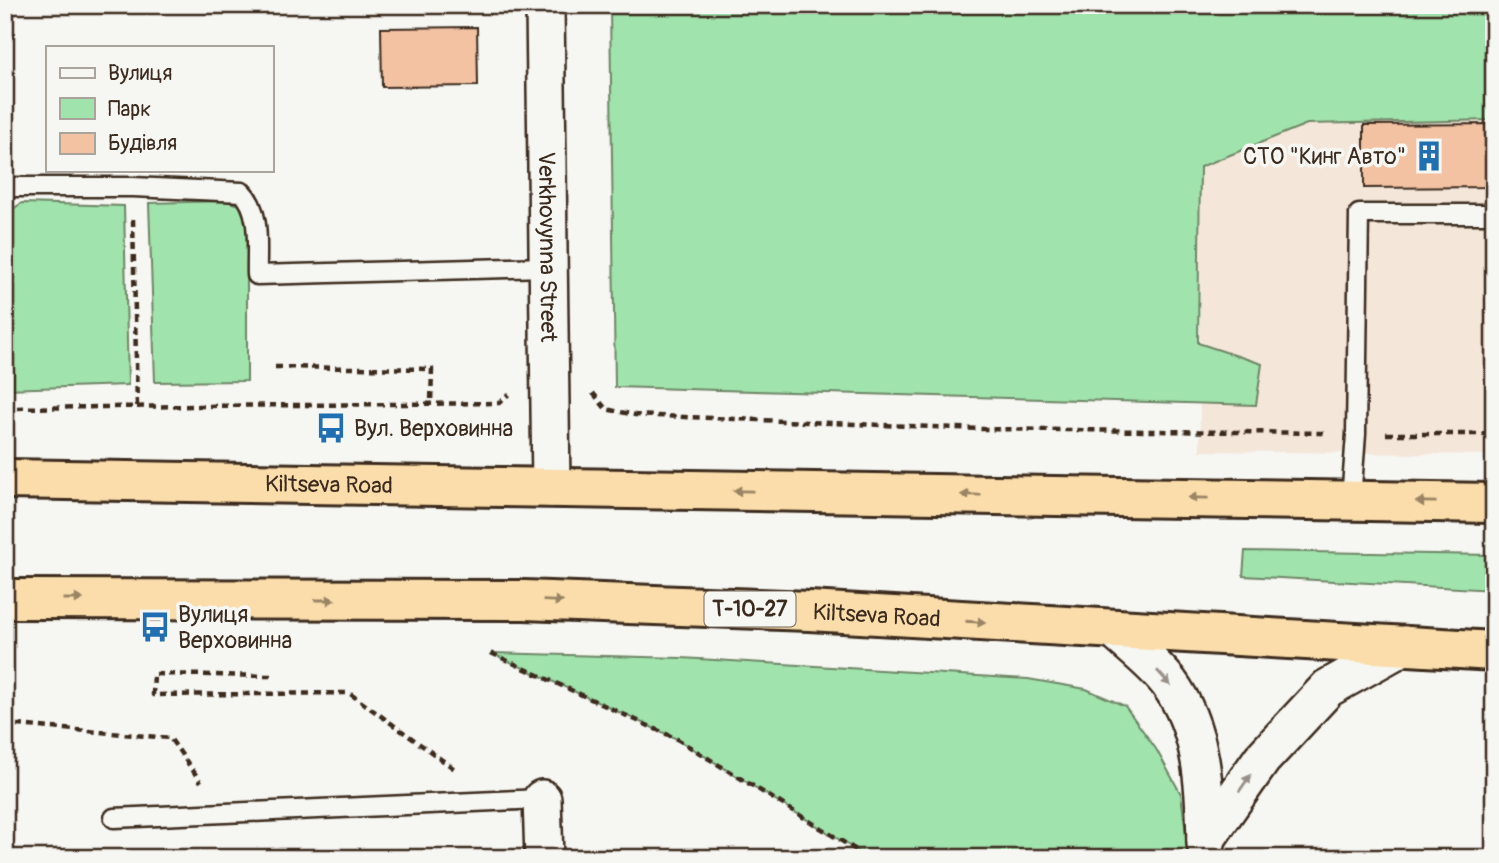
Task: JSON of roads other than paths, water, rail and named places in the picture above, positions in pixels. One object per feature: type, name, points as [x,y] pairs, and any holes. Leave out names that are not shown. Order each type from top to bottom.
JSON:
[{"type":"highway","name":"Kiltseva Road","points":[[5,479],[1494,503]]},
{"type":"highway","name":"Kiltseva Road","points":[[5,599],[524,600],[809,611],[1115,631],[1494,651]]},
{"type":"street","name":"Verkhovynna Street","points":[[545,5],[552,381],[551,488]]},
{"type":"street","points":[[1115,631],[1168,681],[1187,712],[1205,786],[1206,848]]},
{"type":"street","points":[[1206,848],[1262,759],[1328,688],[1405,645]]},
{"type":"street","points":[[542,799],[544,858]]},
{"type":"lane","points":[[5,190],[14,187],[133,187],[242,192],[251,201],[255,219],[257,275],[548,267]]},
{"type":"lane","points":[[1351,500],[1356,434],[1359,214],[1494,214]]},
{"type":"lane","points":[[114,818],[542,799]]},
{"type":"place","name":"СТО \"Кинг Авто\"","points":[[1429,156]]},
{"type":"place","name":"Вул. Верховинна","points":[[331,428]]},
{"type":"place","name":"Вулиця Верховинна","points":[[155,627]]}]
